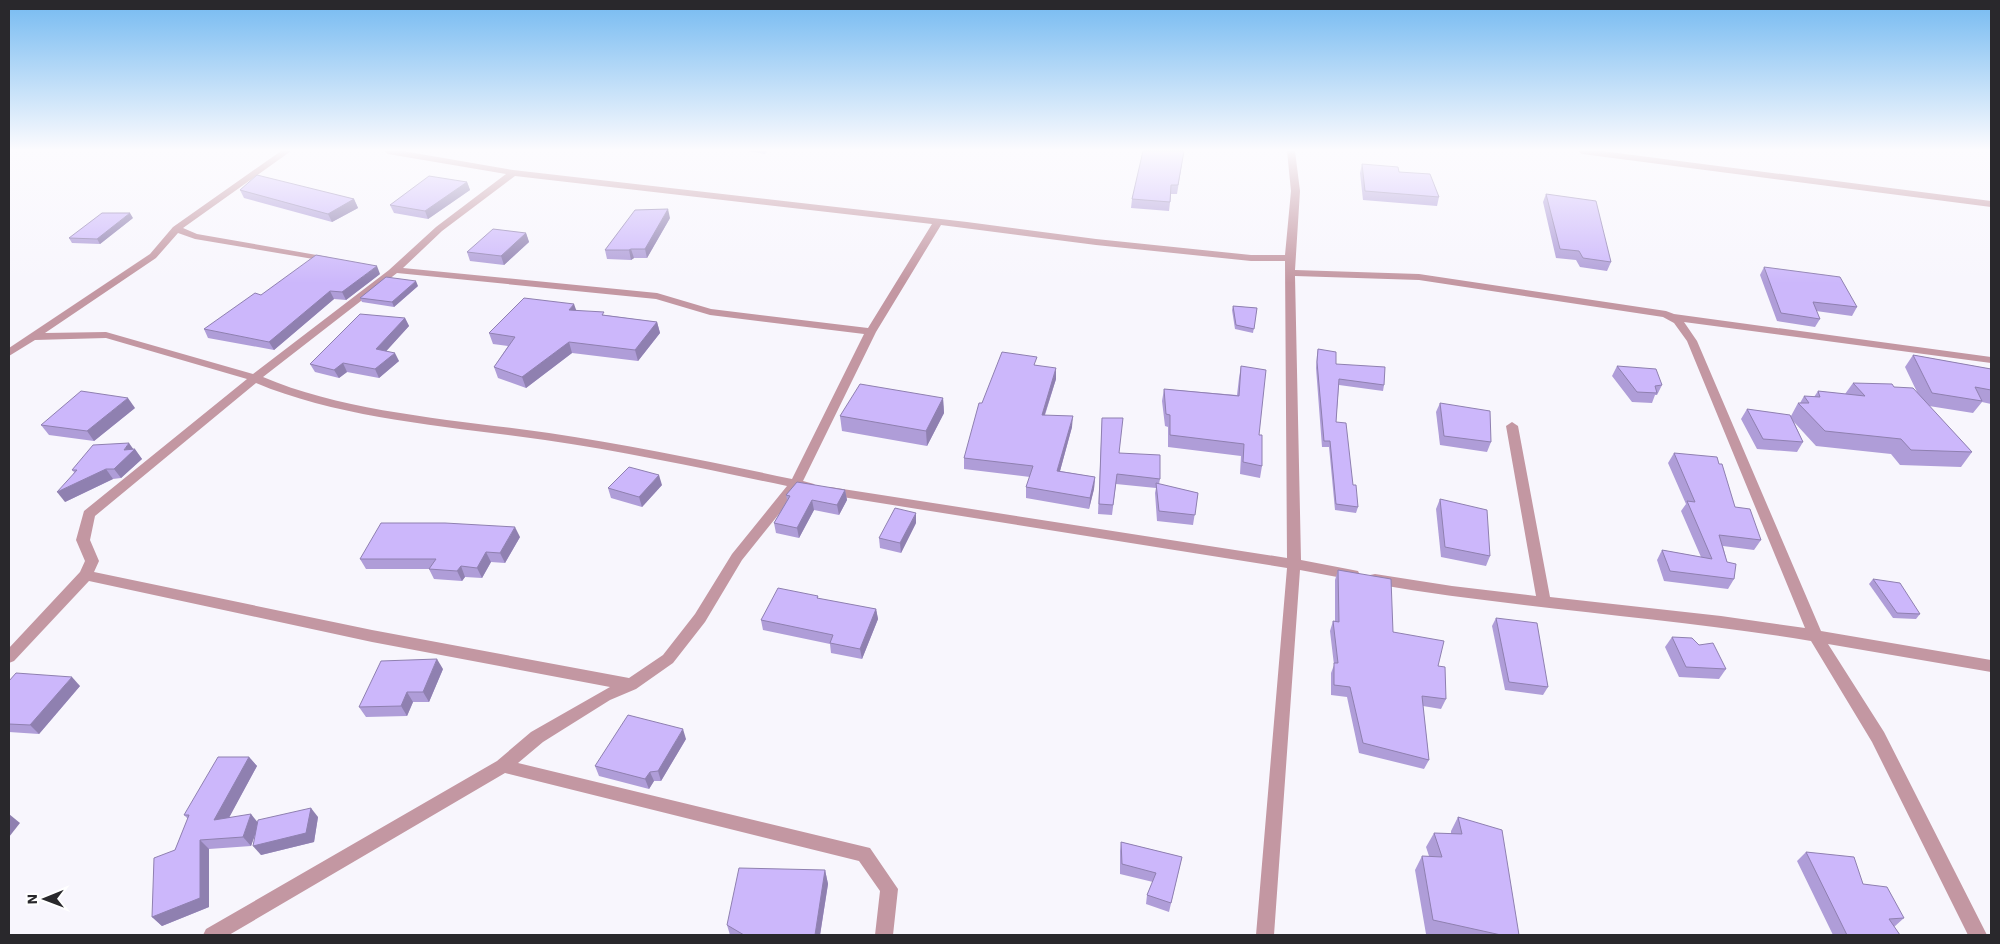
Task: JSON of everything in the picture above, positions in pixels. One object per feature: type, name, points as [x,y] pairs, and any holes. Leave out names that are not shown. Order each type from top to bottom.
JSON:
[{"type":"street","points":[[9,353],[153,256],[176,230],[225,195]]},
{"type":"street","points":[[9,657],[86,575],[92,561],[83,540],[90,514],[390,271],[439,229],[484,195]]},
{"type":"street","points":[[704,195],[1096,242],[1251,258],[1290,258]]},
{"type":"street","points":[[1265,935],[1294,564],[1290,258],[1295,195]]},
{"type":"street","points":[[1922,195],[1991,204]]},
{"type":"street","points":[[212,935],[503,766],[536,737],[605,696],[631,685],[668,659],[700,618],[737,557],[795,485],[871,332],[938,222]]},
{"type":"street","points":[[176,230],[195,236],[338,262]]},
{"type":"street","points":[[390,271],[657,296],[710,312],[871,332]]},
{"type":"street","points":[[1290,274],[1419,277],[1666,314],[1678,321],[1692,341],[1815,635],[1878,736],[1978,935]]},
{"type":"street","points":[[1672,318],[1991,360]]},
{"type":"street","points":[[33,337],[106,335],[256,378],[283,390],[310,398],[387,414],[619,447],[795,485],[929,507],[1112,533],[1404,585],[1544,603],[1681,616],[1815,635],[1991,666]]},
{"type":"street","points":[[1512,426],[1544,603]]},
{"type":"street","points":[[86,575],[382,638],[631,685]]},
{"type":"street","points":[[503,766],[864,854],[889,889],[884,935]]},
{"type":"building","points":[[259,195],[338,195],[354,199],[328,214]]},
{"type":"building","points":[[403,195],[448,195],[425,211],[390,205]]},
{"type":"building","points":[[1133,195],[1170,195],[1170,202],[1132,199]]},
{"type":"building","points":[[1415,195],[1438,195],[1439,197]]},
{"type":"building","points":[[1546,195],[1596,201],[1611,262],[1583,258],[1579,251],[1560,249]]},
{"type":"building","points":[[668,209],[645,249],[605,250],[635,210]]},
{"type":"building","points":[[102,213],[130,213],[97,239],[69,238]]},
{"type":"building","points":[[493,229],[526,233],[501,256],[467,252]]},
{"type":"building","points":[[316,255],[377,266],[342,292],[330,291],[269,342],[204,329],[255,293],[261,295]]},
{"type":"building","points":[[1764,267],[1840,277],[1857,307],[1813,302],[1820,319],[1781,313]]},
{"type":"building","points":[[386,277],[416,281],[392,302],[360,298]]},
{"type":"building","points":[[524,298],[574,304],[569,310],[604,312],[602,315],[657,322],[635,350],[569,342],[522,377],[494,367],[515,337],[489,333]]},
{"type":"building","points":[[1233,306],[1257,308],[1254,329],[1236,325]]},
{"type":"building","points":[[360,314],[405,318],[376,349],[395,353],[375,369],[343,363],[334,370],[310,364]]},
{"type":"building","points":[[1318,349],[1336,352],[1336,364],[1385,367],[1384,385],[1339,379],[1336,422],[1346,423],[1353,485],[1356,485],[1358,507],[1336,504],[1330,441],[1324,441],[1317,362]]},
{"type":"building","points":[[1002,352],[1037,357],[1034,365],[1056,368],[1042,415],[1073,416],[1057,471],[1095,477],[1090,498],[1026,487],[1033,466],[964,458],[979,403],[982,403]]},
{"type":"building","points":[[1913,355],[1991,369],[1991,390],[1975,387],[1982,401],[1932,393]]},
{"type":"building","points":[[1241,366],[1266,370],[1259,435],[1262,435],[1262,466],[1243,462],[1244,444],[1170,435],[1170,415],[1166,414],[1164,389],[1239,396]]},
{"type":"building","points":[[1617,366],[1656,369],[1662,385],[1655,386],[1657,393],[1637,392]]},
{"type":"building","points":[[1853,383],[1892,384],[1894,387],[1913,388],[1972,452],[1911,450],[1901,439],[1825,431],[1798,403],[1809,403],[1804,396],[1820,397],[1818,391],[1865,396]]},
{"type":"building","points":[[860,384],[943,398],[926,431],[840,416]]},
{"type":"building","points":[[81,391],[128,398],[87,431],[41,425]]},
{"type":"building","points":[[1440,403],[1490,411],[1491,442],[1444,436]]},
{"type":"building","points":[[1747,409],[1790,415],[1803,442],[1763,439]]},
{"type":"building","points":[[1102,418],[1123,418],[1119,453],[1160,455],[1160,479],[1117,474],[1113,505],[1099,504]]},
{"type":"building","points":[[129,443],[124,450],[135,449],[114,469],[106,469],[57,492],[77,470],[72,470],[93,445]]},
{"type":"building","points":[[1674,453],[1717,457],[1719,464],[1722,464],[1735,507],[1750,509],[1761,540],[1719,535],[1727,562],[1736,564],[1734,579],[1670,571],[1662,550],[1712,559],[1687,501],[1695,502]]},
{"type":"building","points":[[629,467],[659,475],[639,497],[608,488]]},
{"type":"building","points":[[797,482],[845,490],[837,505],[812,500],[797,528],[774,523],[790,496],[786,495]]},
{"type":"building","points":[[1156,483],[1198,493],[1195,515],[1159,511]]},
{"type":"building","points":[[1440,499],[1487,510],[1490,556],[1445,547]]},
{"type":"building","points":[[895,508],[916,513],[900,543],[879,538]]},
{"type":"building","points":[[381,523],[445,523],[515,527],[500,553],[486,552],[477,568],[461,566],[457,571],[429,569],[436,559],[360,559]]},
{"type":"building","points":[[1338,570],[1391,579],[1393,632],[1444,641],[1438,666],[1445,667],[1446,699],[1422,696],[1429,760],[1363,743],[1350,687],[1334,685],[1334,663],[1338,663],[1333,621],[1339,622]]},
{"type":"building","points":[[1873,579],[1900,583],[1920,614],[1897,613]]},
{"type":"building","points":[[778,588],[818,596],[817,598],[876,609],[860,649],[830,643],[833,635],[761,620]]},
{"type":"building","points":[[1496,618],[1537,623],[1548,687],[1509,682]]},
{"type":"building","points":[[1672,637],[1692,638],[1699,645],[1713,643],[1726,669],[1686,667]]},
{"type":"building","points":[[437,659],[423,692],[407,692],[401,706],[359,707],[381,661]]},
{"type":"building","points":[[16,673],[72,677],[30,725],[9,724],[9,681]]},
{"type":"building","points":[[628,715],[683,729],[658,771],[650,772],[645,779],[595,766]]},
{"type":"building","points":[[218,757],[249,757],[214,820],[251,814],[243,837],[200,840],[200,898],[152,917],[154,858],[175,850],[189,815],[184,815]]},
{"type":"building","points":[[311,808],[306,833],[253,846],[258,820]]},
{"type":"building","points":[[1458,817],[1502,830],[1519,935],[1501,935],[1433,920],[1422,856],[1442,857],[1434,833],[1462,834]]},
{"type":"building","points":[[1121,842],[1182,857],[1171,903],[1147,895],[1156,873],[1122,864]]},
{"type":"building","points":[[1806,852],[1854,857],[1863,884],[1887,887],[1904,918],[1889,919],[1900,935],[1847,935]]},
{"type":"building","points":[[739,868],[825,870],[815,935],[744,935],[727,925]]}]
